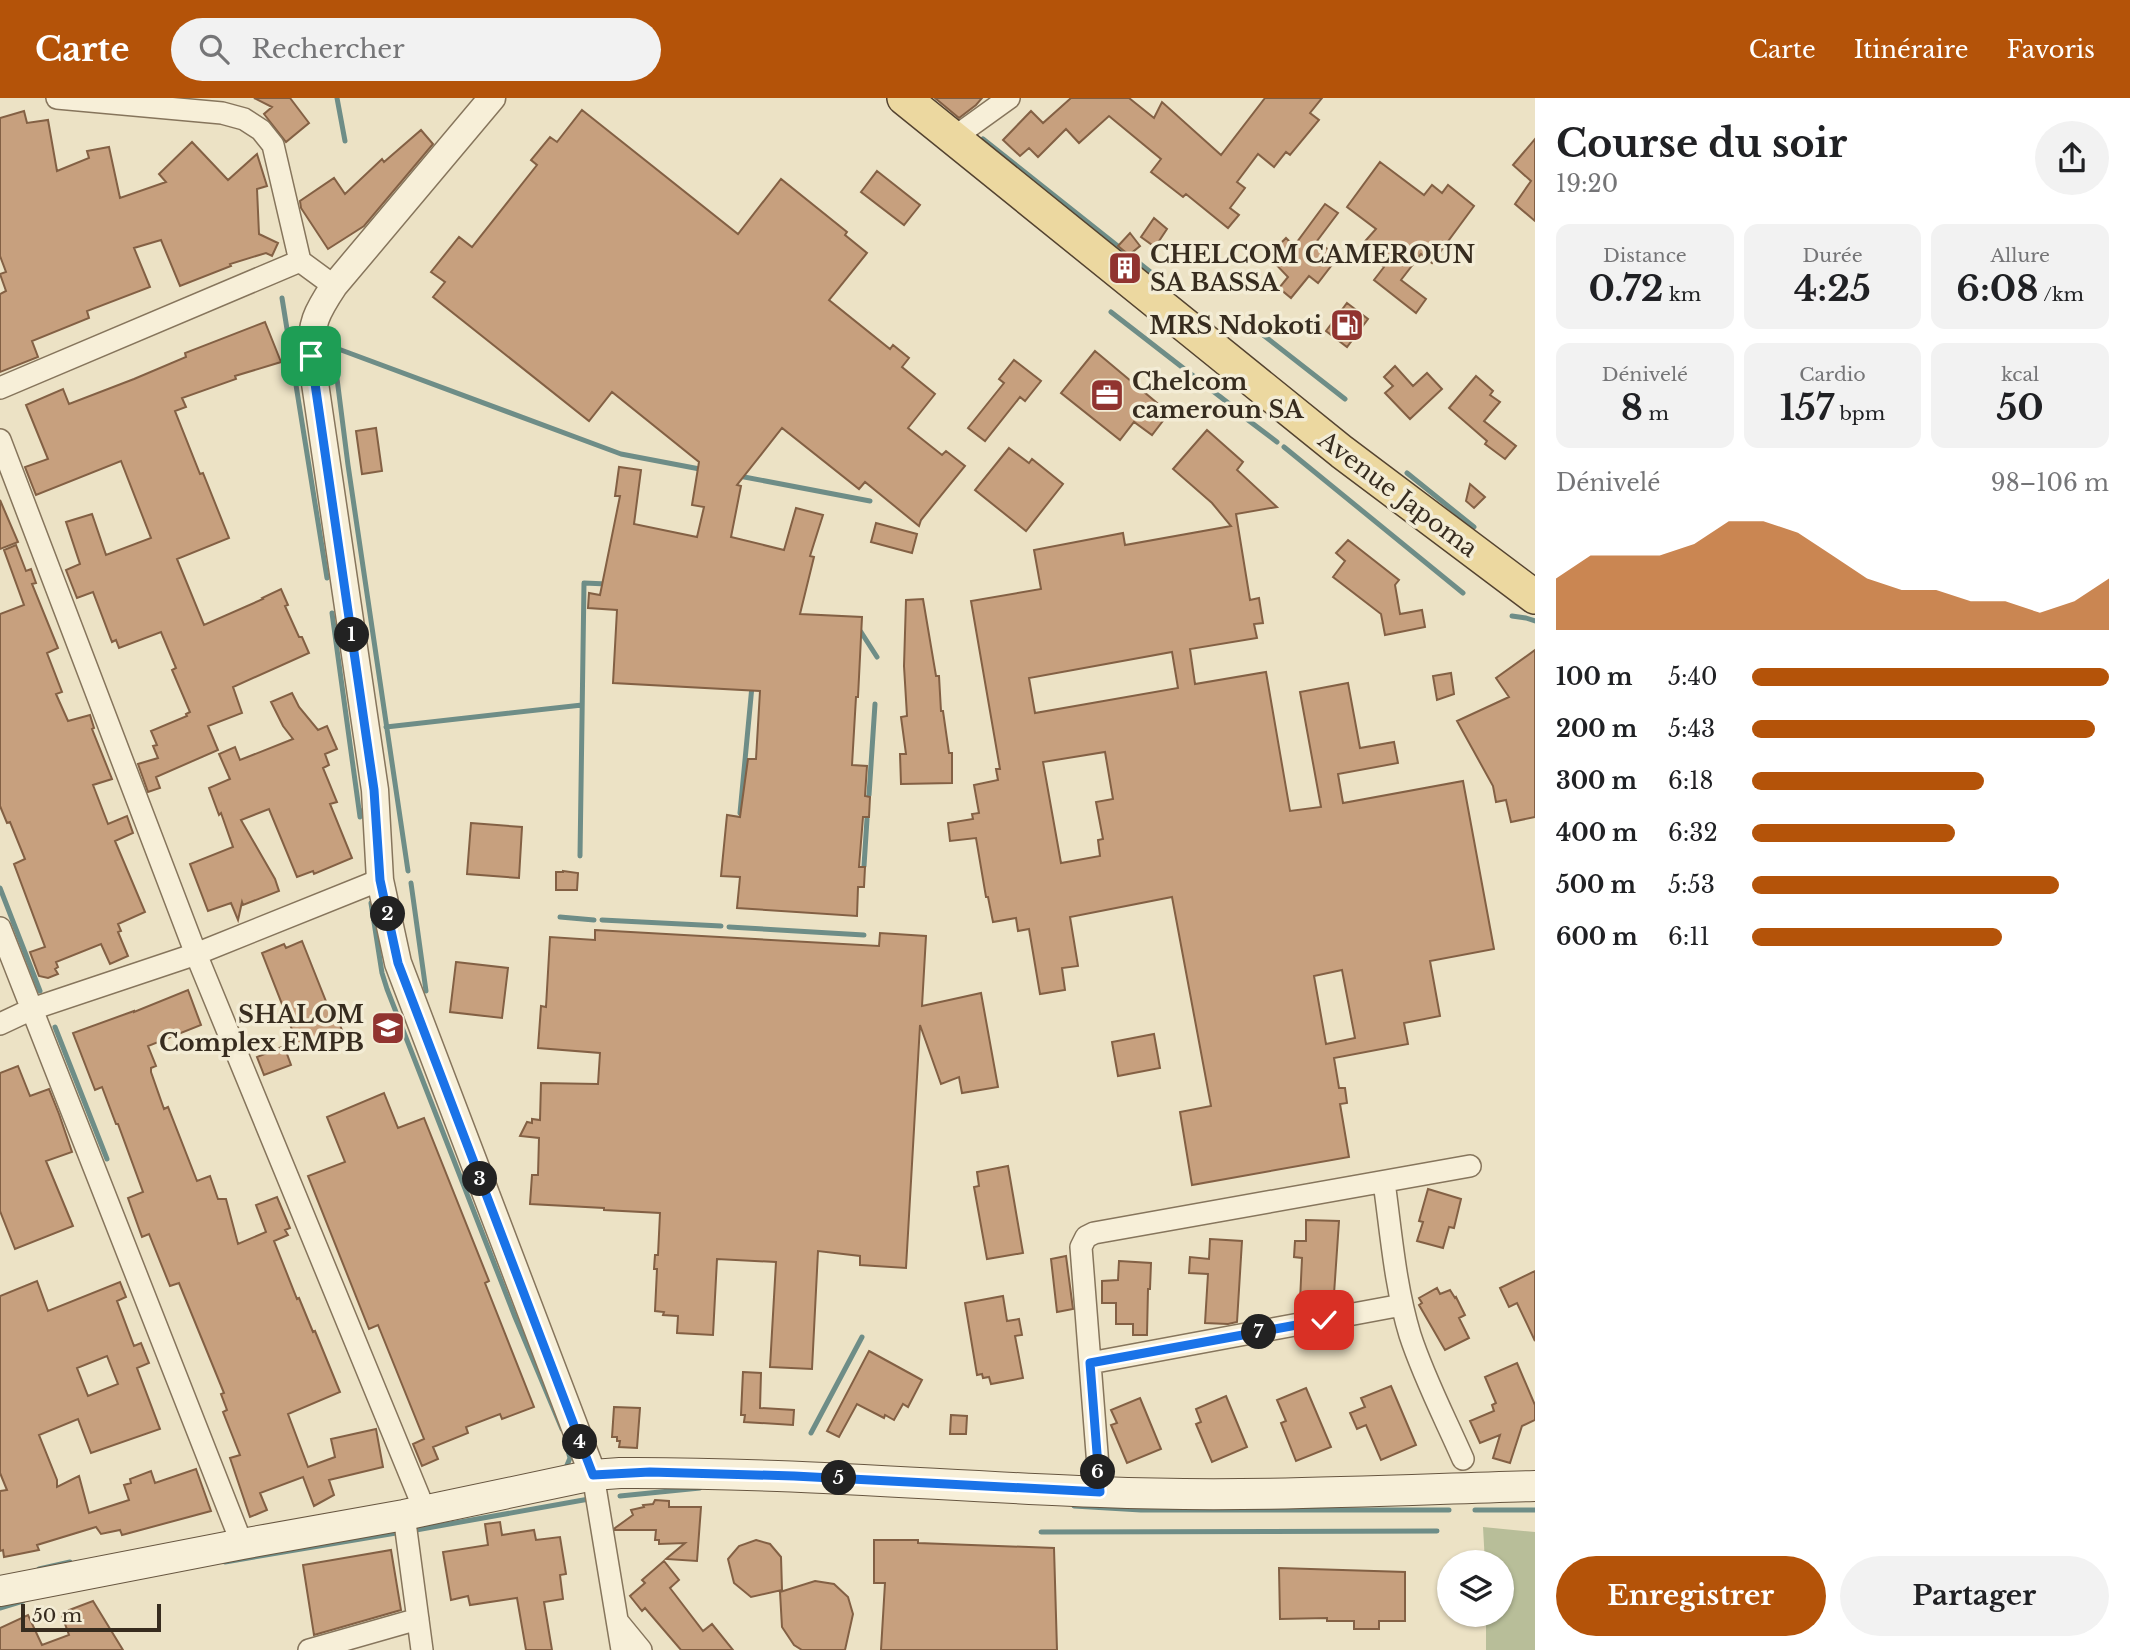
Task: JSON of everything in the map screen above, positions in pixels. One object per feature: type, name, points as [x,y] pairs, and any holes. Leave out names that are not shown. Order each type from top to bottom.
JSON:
[{"type":"main road","name":"Avenue Japoma","points":[[904,98],[1342,452],[1535,597]]},
{"type":"main road","points":[[0,1591],[415,1513],[593,1475],[650,1472],[794,1476],[1100,1492],[1228,1494],[1535,1486]]},
{"type":"street","points":[[57,98],[210,105],[244,119],[261,130],[273,145],[300,261],[334,286]]},
{"type":"street","points":[[492,98],[334,286],[317,311],[311,333],[311,356],[374,790],[380,880],[398,963],[593,1475],[622,1650]]},
{"type":"street","points":[[952,139],[1009,98]]},
{"type":"street","points":[[0,388],[300,261]]},
{"type":"street","points":[[0,440],[196,954],[415,1513],[418,1619],[422,1650]]},
{"type":"street","points":[[0,1024],[32,1009],[196,954],[380,880]]},
{"type":"street","points":[[0,928],[242,1544]]},
{"type":"street","points":[[1100,1492],[1081,1247],[1086,1237],[1094,1233],[1470,1166]]},
{"type":"street","points":[[1384,1182],[1402,1305],[1422,1368],[1463,1459]]},
{"type":"street","points":[[1090,1363],[1402,1305]]},
{"type":"street","points":[[616,1618],[641,1650]]},
{"type":"street","points":[[309,1650],[418,1619]]},
{"type":"green space","points":[[1483,1527],[1535,1532],[1535,1650],[1486,1650],[1486,1627],[1514,1627],[1514,1550],[1484,1550]]},
{"type":"building","points":[[254,98],[290,98],[309,123],[286,142],[264,114],[272,107]]},
{"type":"building","points":[[935,98],[982,98],[959,118]]},
{"type":"building","points":[[1071,98],[1129,98],[1154,118],[1162,102],[1221,155],[1265,98],[1322,98],[1310,113],[1319,120],[1290,155],[1286,152],[1274,167],[1258,154],[1237,182],[1245,188],[1230,208],[1239,215],[1228,228],[1186,194],[1183,197],[1151,172],[1161,159],[1109,116],[1079,143],[1066,129],[1038,157],[1029,148],[1020,156],[1003,140],[1031,111],[1043,123]]},
{"type":"building","points":[[582,110],[738,234],[781,179],[847,232],[845,235],[867,253],[829,300],[890,349],[893,345],[909,358],[902,367],[935,394],[908,428],[942,455],[946,451],[965,466],[919,526],[865,482],[859,489],[782,428],[737,485],[741,486],[731,537],[784,550],[796,508],[823,515],[810,556],[814,557],[800,614],[862,617],[852,765],[867,766],[865,796],[870,797],[869,817],[863,817],[859,867],[865,867],[864,887],[858,887],[857,916],[737,908],[740,877],[721,876],[727,815],[740,817],[748,759],[756,759],[760,691],[613,683],[617,610],[588,608],[589,593],[600,595],[620,496],[615,496],[619,467],[641,470],[634,524],[697,537],[704,507],[692,505],[699,462],[612,392],[589,421],[433,297],[445,282],[431,272],[459,237],[472,247],[537,165],[531,160],[550,137],[557,142]]},
{"type":"building","points":[[24,111],[27,123],[48,120],[57,171],[89,158],[87,151],[109,147],[120,198],[166,182],[159,174],[192,142],[228,180],[257,154],[267,186],[257,189],[259,234],[278,243],[272,256],[266,253],[230,264],[231,266],[180,286],[161,240],[134,248],[150,287],[87,311],[89,318],[32,341],[38,357],[0,372],[0,294],[6,291],[0,274],[6,272],[0,256],[0,118]]},
{"type":"building","points":[[421,130],[433,144],[364,226],[328,249],[301,208],[300,201],[334,178],[345,194],[382,159],[384,162]]},
{"type":"building","points":[[1535,139],[1535,221],[1515,204],[1531,181],[1513,165]]},
{"type":"building","points":[[1380,162],[1424,195],[1432,185],[1442,193],[1448,185],[1474,206],[1432,263],[1421,254],[1401,280],[1426,299],[1416,313],[1374,280],[1384,267],[1360,247],[1376,229],[1347,207]]},
{"type":"building","points":[[877,171],[920,205],[904,225],[861,192]]},
{"type":"building","points":[[1325,204],[1338,213],[1317,241],[1338,257],[1318,283],[1309,276],[1291,298],[1279,288],[1288,277],[1268,256],[1286,238],[1294,246]]},
{"type":"building","points":[[1154,218],[1167,229],[1155,247],[1141,237]]},
{"type":"building","points":[[1130,233],[1140,246],[1129,255],[1118,246]]},
{"type":"building","name":"MRS Ndokoti","points":[[1347,303],[1368,319],[1347,347],[1326,331]]},
{"type":"building","points":[[265,322],[281,362],[235,376],[236,379],[182,398],[186,407],[175,411],[229,538],[177,559],[204,625],[281,589],[288,605],[285,606],[309,653],[233,687],[242,713],[208,726],[218,750],[156,777],[160,788],[148,792],[138,764],[158,758],[153,746],[157,745],[151,731],[187,716],[190,712],[172,670],[176,668],[161,632],[119,648],[116,640],[112,642],[93,592],[77,598],[66,570],[80,564],[66,522],[92,514],[106,555],[151,538],[121,461],[36,495],[25,467],[48,459],[26,405],[63,389],[69,404],[186,357],[185,353]]},
{"type":"building","name":"Chelcom cameroun SA","points":[[1095,351],[1169,413],[1152,435],[1134,422],[1120,440],[1061,393]]},
{"type":"building","points":[[1014,360],[1041,381],[1025,401],[1020,397],[985,441],[968,428],[1004,383],[999,379]]},
{"type":"building","points":[[1395,366],[1413,386],[1427,373],[1442,389],[1410,419],[1385,393],[1393,386],[1384,377]]},
{"type":"building","points":[[1476,376],[1493,391],[1490,395],[1500,402],[1484,421],[1516,446],[1505,459],[1485,444],[1487,441],[1449,408]]},
{"type":"building","points":[[376,428],[382,471],[362,474],[356,431]]},
{"type":"building","points":[[1207,430],[1243,462],[1237,470],[1277,507],[1236,514],[1250,600],[1259,598],[1263,623],[1254,624],[1257,638],[1190,649],[1195,684],[1266,672],[1290,811],[1321,807],[1300,692],[1348,683],[1360,748],[1394,742],[1398,763],[1338,774],[1343,803],[1463,781],[1494,949],[1430,961],[1440,1016],[1404,1023],[1408,1044],[1334,1058],[1339,1088],[1345,1088],[1347,1103],[1340,1104],[1349,1157],[1192,1185],[1180,1112],[1211,1106],[1172,897],[1070,917],[1078,966],[1062,968],[1065,990],[1040,994],[1029,929],[1018,931],[1016,918],[993,922],[976,838],[950,841],[948,823],[973,819],[972,814],[979,813],[974,785],[998,780],[996,769],[1000,769],[971,601],[1041,589],[1034,550],[1123,533],[1125,545],[1231,526],[1212,503],[1173,469]],"holes":[[[1172,652],[1178,688],[1035,713],[1029,678]],[[1105,752],[1113,799],[1096,802],[1103,839],[1098,840],[1100,856],[1061,863],[1043,762]],[[1342,970],[1355,1038],[1326,1044],[1314,976]]]},
{"type":"building","points":[[1009,448],[1029,463],[1032,459],[1063,484],[1026,531],[975,490]]},
{"type":"building","points":[[1470,484],[1485,497],[1474,508],[1466,501]]},
{"type":"building","points":[[0,500],[18,542],[0,549]]},
{"type":"building","points":[[876,523],[917,534],[912,553],[871,542]]},
{"type":"building","points":[[1348,540],[1399,580],[1395,585],[1400,614],[1422,610],[1425,627],[1385,635],[1381,614],[1333,577],[1345,561],[1336,553]]},
{"type":"building","points":[[16,545],[26,571],[31,569],[36,583],[32,584],[58,648],[47,653],[62,692],[56,694],[68,721],[90,715],[94,728],[92,729],[112,779],[93,785],[108,824],[127,816],[133,833],[115,841],[145,912],[118,924],[121,931],[118,932],[128,956],[110,964],[101,944],[56,962],[58,967],[55,969],[58,974],[48,978],[39,976],[30,952],[45,947],[14,864],[25,859],[10,822],[7,823],[0,806],[0,614],[24,605],[4,550]]},
{"type":"building","points":[[923,599],[936,676],[939,676],[941,711],[949,753],[952,753],[952,783],[901,784],[900,754],[906,754],[901,717],[907,716],[904,666],[906,600]]},
{"type":"building","points":[[1535,650],[1535,817],[1511,822],[1506,800],[1496,802],[1493,786],[1457,721],[1509,697],[1496,678]]},
{"type":"building","points":[[1451,673],[1454,694],[1437,700],[1433,676]]},
{"type":"building","points":[[292,693],[299,707],[318,730],[327,726],[337,749],[325,754],[329,765],[323,768],[337,802],[330,804],[352,858],[314,874],[313,871],[297,877],[269,809],[241,820],[275,879],[279,891],[243,905],[242,902],[238,920],[231,903],[208,911],[190,864],[233,847],[209,788],[230,779],[219,754],[235,747],[240,760],[293,739],[271,702]]},
{"type":"building","points":[[471,823],[522,827],[519,878],[467,874]]},
{"type":"building","points":[[556,872],[578,873],[577,890],[556,890]]},
{"type":"building","points":[[595,930],[879,946],[880,933],[926,936],[922,1006],[981,993],[998,1087],[962,1093],[959,1077],[941,1084],[920,1025],[906,1268],[860,1265],[860,1256],[818,1251],[812,1369],[770,1367],[776,1262],[717,1259],[713,1335],[677,1333],[678,1316],[663,1315],[664,1312],[655,1311],[657,1269],[654,1269],[655,1255],[658,1255],[660,1213],[530,1204],[532,1175],[538,1175],[539,1138],[520,1136],[527,1122],[532,1123],[532,1119],[540,1120],[541,1083],[598,1084],[600,1053],[538,1048],[541,1006],[546,1007],[550,937],[595,940]]},
{"type":"building","points":[[302,941],[333,1019],[337,1017],[343,1033],[300,1050],[262,953],[284,944],[286,948]]},
{"type":"building","points":[[456,962],[508,968],[502,1018],[450,1012]]},
{"type":"building","points":[[188,990],[201,1025],[148,1046],[156,1066],[151,1068],[151,1072],[164,1109],[168,1107],[197,1181],[210,1176],[218,1199],[226,1199],[238,1244],[266,1232],[256,1205],[277,1197],[290,1228],[285,1230],[288,1235],[274,1241],[297,1299],[299,1298],[313,1332],[315,1331],[340,1392],[288,1414],[308,1467],[335,1457],[331,1439],[376,1429],[383,1467],[329,1480],[334,1495],[314,1506],[303,1477],[260,1493],[267,1510],[250,1517],[230,1458],[240,1455],[223,1412],[227,1410],[221,1394],[224,1393],[179,1283],[170,1286],[149,1234],[142,1237],[128,1198],[143,1192],[102,1087],[95,1090],[73,1033]]},
{"type":"building","points":[[1154,1034],[1160,1068],[1118,1076],[1112,1042]]},
{"type":"building","points":[[284,1046],[291,1065],[264,1075],[257,1057]]},
{"type":"building","points":[[18,1066],[30,1096],[49,1089],[59,1114],[72,1152],[46,1161],[73,1226],[15,1249],[0,1211],[0,1073]]},
{"type":"building","points":[[384,1093],[398,1128],[424,1118],[489,1281],[485,1283],[534,1407],[502,1419],[500,1414],[466,1427],[468,1433],[433,1447],[438,1459],[422,1466],[413,1444],[424,1439],[378,1325],[369,1329],[308,1176],[345,1162],[327,1117]]},
{"type":"building","points":[[1008,1166],[1023,1253],[987,1259],[974,1187],[979,1186],[977,1172]]},
{"type":"building","points":[[1428,1189],[1461,1199],[1454,1228],[1449,1227],[1443,1248],[1417,1241],[1423,1222],[1419,1221]]},
{"type":"building","points":[[1306,1220],[1339,1221],[1334,1294],[1331,1302],[1300,1301],[1302,1258],[1294,1257],[1295,1241],[1306,1241]]},
{"type":"building","points":[[1210,1239],[1242,1241],[1237,1322],[1205,1323],[1208,1274],[1189,1273],[1190,1257],[1209,1259]]},
{"type":"building","points":[[1066,1256],[1073,1309],[1057,1312],[1051,1259]]},
{"type":"building","points":[[1119,1261],[1151,1263],[1147,1335],[1133,1335],[1133,1324],[1116,1324],[1116,1303],[1102,1303],[1102,1281],[1118,1280]]},
{"type":"building","points":[[1535,1271],[1535,1341],[1517,1303],[1509,1307],[1500,1288]]},
{"type":"building","points":[[37,1281],[48,1311],[120,1282],[126,1297],[117,1301],[134,1346],[141,1343],[149,1363],[137,1368],[160,1429],[91,1453],[78,1419],[39,1435],[57,1480],[57,1487],[79,1476],[89,1513],[129,1500],[124,1485],[131,1483],[130,1479],[151,1471],[155,1483],[196,1469],[211,1511],[122,1535],[120,1530],[101,1534],[96,1527],[37,1545],[39,1550],[4,1557],[3,1550],[0,1551],[0,1491],[7,1490],[0,1473],[0,1296]],"holes":[[[107,1356],[118,1384],[88,1396],[77,1368]]]},
{"type":"building","points":[[1437,1288],[1440,1294],[1450,1290],[1456,1297],[1465,1315],[1459,1318],[1469,1338],[1445,1350],[1419,1305],[1422,1303],[1419,1298]]},
{"type":"building","points":[[1003,1296],[1007,1321],[1019,1319],[1022,1335],[1015,1336],[1023,1378],[991,1384],[989,1377],[977,1375],[965,1303]]},
{"type":"building","points":[[869,1351],[922,1380],[908,1407],[903,1404],[894,1420],[885,1415],[884,1418],[857,1404],[839,1437],[827,1431]]},
{"type":"building","points":[[1517,1363],[1535,1405],[1535,1420],[1522,1426],[1510,1463],[1493,1458],[1500,1435],[1480,1443],[1470,1421],[1494,1411],[1492,1405],[1496,1403],[1485,1377]]},
{"type":"building","points":[[743,1372],[761,1373],[760,1408],[794,1410],[793,1425],[744,1422],[745,1415],[741,1415]]},
{"type":"building","points":[[1391,1386],[1416,1445],[1381,1460],[1366,1425],[1357,1429],[1350,1413],[1365,1407],[1361,1398]]},
{"type":"building","points":[[1306,1388],[1331,1447],[1296,1461],[1281,1423],[1286,1421],[1277,1400]]},
{"type":"building","points":[[1226,1396],[1247,1447],[1212,1462],[1196,1424],[1201,1422],[1196,1409]]},
{"type":"building","points":[[1140,1398],[1161,1449],[1127,1463],[1111,1425],[1117,1423],[1111,1410]]},
{"type":"building","points":[[614,1407],[640,1408],[637,1448],[619,1447],[620,1441],[617,1441],[617,1437],[612,1437]]},
{"type":"building","points":[[951,1415],[967,1416],[966,1434],[950,1434]]},
{"type":"building","points":[[655,1500],[669,1501],[669,1507],[701,1507],[697,1561],[666,1559],[685,1543],[659,1544],[659,1540],[655,1540],[656,1530],[615,1530],[633,1515],[631,1510],[653,1504]]},
{"type":"building","points":[[500,1522],[502,1535],[534,1530],[536,1540],[560,1537],[566,1574],[560,1575],[563,1599],[544,1602],[552,1650],[526,1650],[517,1598],[470,1605],[468,1596],[451,1600],[443,1552],[488,1545],[485,1524]]},
{"type":"building","points":[[756,1540],[770,1544],[781,1557],[782,1590],[751,1597],[734,1583],[728,1559],[739,1546]]},
{"type":"building","points":[[874,1540],[1054,1548],[1057,1650],[881,1650],[885,1583],[874,1583]]},
{"type":"building","points":[[391,1550],[401,1610],[314,1635],[303,1565]]},
{"type":"building","points":[[664,1561],[679,1580],[670,1588],[703,1631],[712,1624],[733,1650],[681,1650],[645,1608],[642,1611],[630,1596],[645,1583],[642,1580]]},
{"type":"building","points":[[1279,1568],[1405,1572],[1405,1621],[1379,1621],[1379,1629],[1354,1629],[1354,1621],[1327,1621],[1327,1618],[1280,1619]]},
{"type":"building","points":[[815,1581],[834,1584],[848,1597],[853,1614],[845,1650],[802,1650],[794,1645],[782,1627],[780,1592]]},
{"type":"building","points":[[93,1601],[123,1650],[0,1650],[0,1628],[28,1615],[42,1645],[69,1635],[61,1613]]},
{"type":"waterway","points":[[337,98],[345,141]]},
{"type":"waterway","points":[[983,139],[1158,278]]},
{"type":"waterway","points":[[282,298],[327,578]]},
{"type":"waterway","points":[[1111,312],[1236,409]]},
{"type":"waterway","points":[[1258,331],[1345,399]]},
{"type":"waterway","points":[[408,871],[333,347],[621,454],[705,470]]},
{"type":"waterway","points":[[1240,414],[1277,442]]},
{"type":"waterway","points":[[1284,447],[1463,593]]},
{"type":"waterway","points":[[1407,473],[1474,527]]},
{"type":"waterway","points":[[739,476],[870,501]]},
{"type":"waterway","points":[[580,856],[584,583],[607,584]]},
{"type":"waterway","points":[[332,613],[360,817],[366,805]]},
{"type":"waterway","points":[[1512,616],[1535,621]]},
{"type":"waterway","points":[[861,632],[877,657]]},
{"type":"waterway","points":[[740,813],[752,686]]},
{"type":"waterway","points":[[869,795],[875,704]]},
{"type":"waterway","points":[[386,727],[582,705]]},
{"type":"waterway","points":[[864,866],[867,819]]},
{"type":"waterway","points":[[411,883],[426,991]]},
{"type":"waterway","points":[[0,888],[40,991]]},
{"type":"waterway","points":[[371,903],[387,989],[515,1317],[562,1429]]},
{"type":"waterway","points":[[560,917],[594,920]]},
{"type":"waterway","points":[[602,920],[721,926]]},
{"type":"waterway","points":[[729,927],[864,935]]},
{"type":"waterway","points":[[55,1027],[107,1159]]},
{"type":"waterway","points":[[811,1433],[862,1337]]},
{"type":"waterway","points":[[565,1470],[570,1458],[567,1447]]},
{"type":"waterway","points":[[620,1496],[700,1488]]},
{"type":"waterway","points":[[416,1530],[589,1499]]},
{"type":"waterway","points":[[1074,1506],[1141,1510],[1449,1510]]},
{"type":"waterway","points":[[1475,1510],[1535,1510]]},
{"type":"waterway","points":[[1041,1532],[1437,1531]]},
{"type":"waterway","points":[[225,1562],[396,1533]]},
{"type":"waterway","points":[[39,1569],[70,1562]]},
{"type":"waterway","points":[[0,1608],[23,1601]]},
{"type":"place","name":"CHELCOM CAMEROUN SA BASSA","points":[[1125,268]]},
{"type":"place","name":"MRS Ndokoti","points":[[1347,325]]},
{"type":"place","name":"Chelcom cameroun SA","points":[[1107,395]]},
{"type":"place","name":"SHALOM Complex EMPB","points":[[388,1028]]},
{"type":"route","points":[[311,356],[374,790],[380,880],[398,963],[593,1475],[650,1472],[794,1476],[1100,1492],[1090,1363],[1324,1320]]}]
